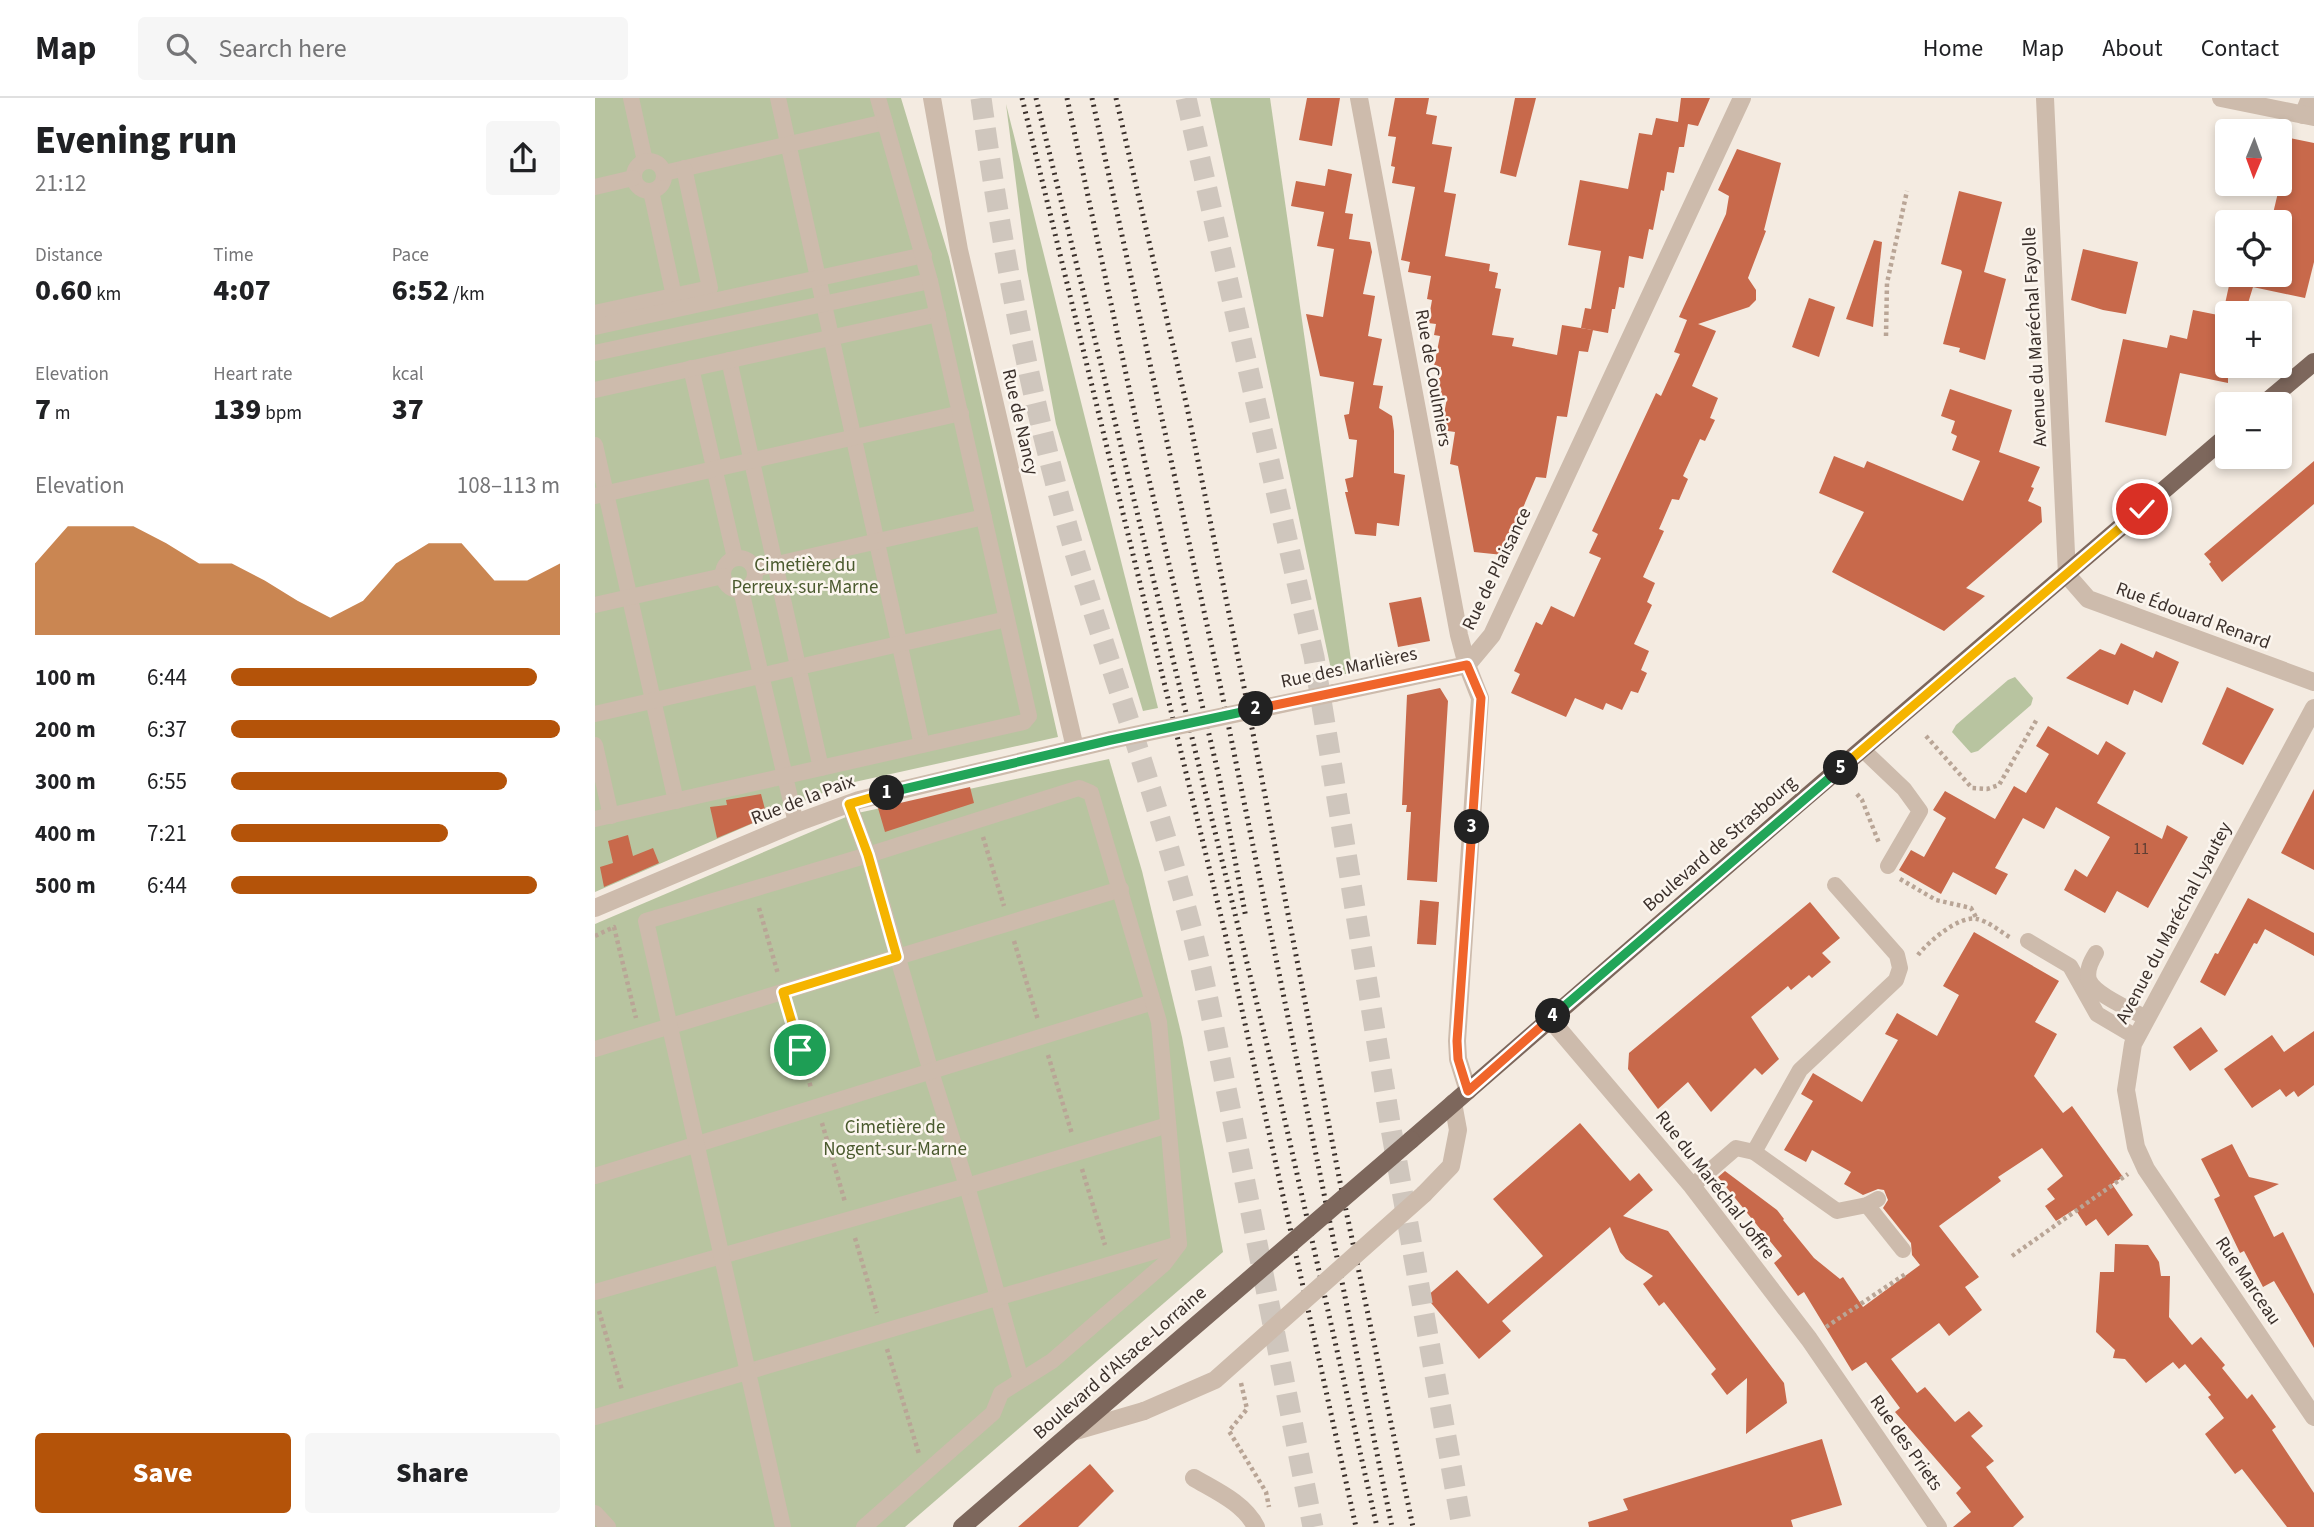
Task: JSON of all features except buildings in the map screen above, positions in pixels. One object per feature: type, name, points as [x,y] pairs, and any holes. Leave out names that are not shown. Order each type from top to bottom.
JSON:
[{"type":"main road","points":[[2278,392],[2314,362]]},
{"type":"main road","name":"Boulevard de Strasbourg","points":[[1305,1232],[2215,446]]},
{"type":"main road","name":"Boulevard d'Alsace-Lorraine","points":[[962,1527],[1305,1232]]},
{"type":"street","name":"Rue de Coulmiers","points":[[1359,98],[1459,635],[1467,665]]},
{"type":"street","name":"Rue de Plaisance","points":[[1467,665],[1492,635],[1742,98]]},
{"type":"street","name":"Avenue du Maréchal Fayolle","points":[[2045,98],[2067,575]]},
{"type":"street","points":[[2221,98],[2309,110]]},
{"type":"street","name":"Rue de Nancy","points":[[931,100],[959,250],[1075,748]]},
{"type":"street","name":"Rue Édouard Renard","points":[[2067,575],[2088,600],[2314,682]]},
{"type":"street","name":"Rue des Marlières","points":[[1075,748],[1467,665]]},
{"type":"street","points":[[1467,665],[1481,698],[1457,1041],[1458,1059],[1468,1091]]},
{"type":"street","name":"Avenue du Maréchal Lyautey","points":[[2145,1166],[2136,1147],[2126,1090],[2133,1044],[2314,708]]},
{"type":"street","name":"Rue de la Paix","points":[[595,908],[796,823],[849,804],[1075,748]]},
{"type":"street","name":"Rue du Maréchal Joffre","points":[[1550,1019],[1692,1186],[1840,1383]]},
{"type":"street","points":[[1072,1432],[1144,1410],[1215,1380],[1425,1194],[1451,1166],[1458,1130],[1453,1103]]},
{"type":"street","name":"Rue Marceau","points":[[2145,1166],[2314,1417]]},
{"type":"street","name":"Rue des Priets","points":[[1840,1383],[1938,1527]]},
{"type":"street","points":[[1194,1478],[1229,1498],[1256,1527]]},
{"type":"lane","points":[[631,98],[645,160]]},
{"type":"lane","points":[[778,98],[922,745]]},
{"type":"lane","points":[[595,745],[603,818],[1024,722],[1029,716],[924,255],[878,98]]},
{"type":"lane","points":[[664,173],[885,122]]},
{"type":"lane","points":[[645,160],[659,164],[664,173],[661,185],[650,191],[639,188],[633,178],[636,167],[645,160]]},
{"type":"lane","points":[[595,313],[710,288],[684,168]]},
{"type":"lane","points":[[595,187],[633,178]]},
{"type":"lane","points":[[650,191],[674,296]]},
{"type":"lane","points":[[595,327],[924,255]]},
{"type":"lane","points":[[595,353],[930,281]]},
{"type":"lane","points":[[595,390],[938,314]]},
{"type":"lane","points":[[729,360],[821,768]]},
{"type":"lane","points":[[691,368],[735,558]]},
{"type":"lane","points":[[601,495],[961,413]]},
{"type":"lane","points":[[595,445],[601,495],[629,597],[675,801]]},
{"type":"lane","points":[[755,569],[984,517]]},
{"type":"lane","points":[[743,557],[750,561],[755,574],[751,584],[741,590],[727,585],[723,568],[728,561],[743,557]]},
{"type":"lane","points":[[595,605],[723,576]]},
{"type":"lane","points":[[741,590],[796,823]]},
{"type":"lane","points":[[595,714],[1007,620]]},
{"type":"lane","points":[[1862,750],[1904,789],[1920,811],[1888,866]]},
{"type":"lane","points":[[783,1527],[646,921],[1079,788],[1091,793],[1159,1022],[1179,1244],[1164,1264],[1052,1361],[1002,1393],[993,1413],[864,1527]]},
{"type":"lane","points":[[849,804],[868,855],[967,1186],[1021,1380]]},
{"type":"lane","points":[[1754,1152],[1800,1070],[1896,980],[1900,968],[1897,955],[1835,885]]},
{"type":"lane","points":[[595,1049],[1121,889]]},
{"type":"lane","points":[[2028,941],[2070,966],[2097,1014],[2137,1037]]},
{"type":"lane","points":[[2096,953],[2088,966],[2089,980],[2097,991],[2147,1018]]},
{"type":"lane","points":[[595,1176],[1153,1002]]},
{"type":"lane","points":[[595,1292],[967,1186],[1168,1125]]},
{"type":"lane","points":[[1692,1186],[1737,1148],[1754,1152],[1837,1211],[1872,1202],[1903,1250]]},
{"type":"lane","points":[[595,1417],[1179,1244]]},
{"type":"lane","points":[[595,1513],[608,1527]]},
{"type":"path","points":[[1886,336],[1887,283],[1907,191]]},
{"type":"path","points":[[1926,736],[1972,788],[1987,789],[2000,785],[2037,719]]},
{"type":"path","points":[[753,889],[917,1451],[930,1469]]},
{"type":"path","points":[[1898,962],[1915,960],[1924,947],[1941,933],[1964,920],[1977,919],[2018,942],[2028,941]]},
{"type":"path","points":[[595,936],[614,927],[641,1036]]},
{"type":"path","points":[[2012,1256],[2145,1166]]},
{"type":"path","points":[[1809,1339],[1907,1273]]},
{"type":"path","points":[[599,1310],[627,1407]]},
{"type":"path","points":[[1243,1385],[1247,1409],[1229,1431],[1266,1492],[1269,1511]]},
{"type":"green space","name":"Cimetière du Perreux-sur-Marne","points":[[595,98],[901,98],[949,257],[1058,737],[841,785],[595,892]]},
{"type":"green space","points":[[1210,98],[1270,98],[1353,674],[1332,674]]},
{"type":"green space","points":[[1006,104],[1158,708],[1143,711],[1056,424],[1027,270]]},
{"type":"green space","points":[[2015,677],[2033,698],[2031,705],[1978,751],[1971,753],[1952,732],[1956,725]]},
{"type":"green space","name":"Cimetière de Nogent-sur-Marne","points":[[1109,759],[1142,871],[1182,1037],[1223,1252],[905,1527],[595,1527],[595,924],[853,814]]},
{"type":"tunnel","points":[[981,98],[1019,327],[1059,497],[1161,822],[1200,964],[1313,1527]]},
{"type":"tunnel","points":[[1186,98],[1314,657],[1390,1123],[1462,1527]]},
{"type":"railway","points":[[1022,98],[1225,933],[1356,1527]]},
{"type":"railway","points":[[1036,98],[1278,1090],[1377,1527]]},
{"type":"railway","points":[[1067,98],[1144,458],[1220,781],[1246,918]]},
{"type":"railway","points":[[1092,98],[1221,689],[1392,1527]]},
{"type":"railway","points":[[1116,98],[1187,407],[1340,1182],[1413,1527]]},
{"type":"route","points":[[800,1050],[783,992],[897,957],[868,855],[849,804],[1111,740],[1467,665],[1481,698],[1457,1041],[1458,1059],[1468,1091],[2142,509]]}]
